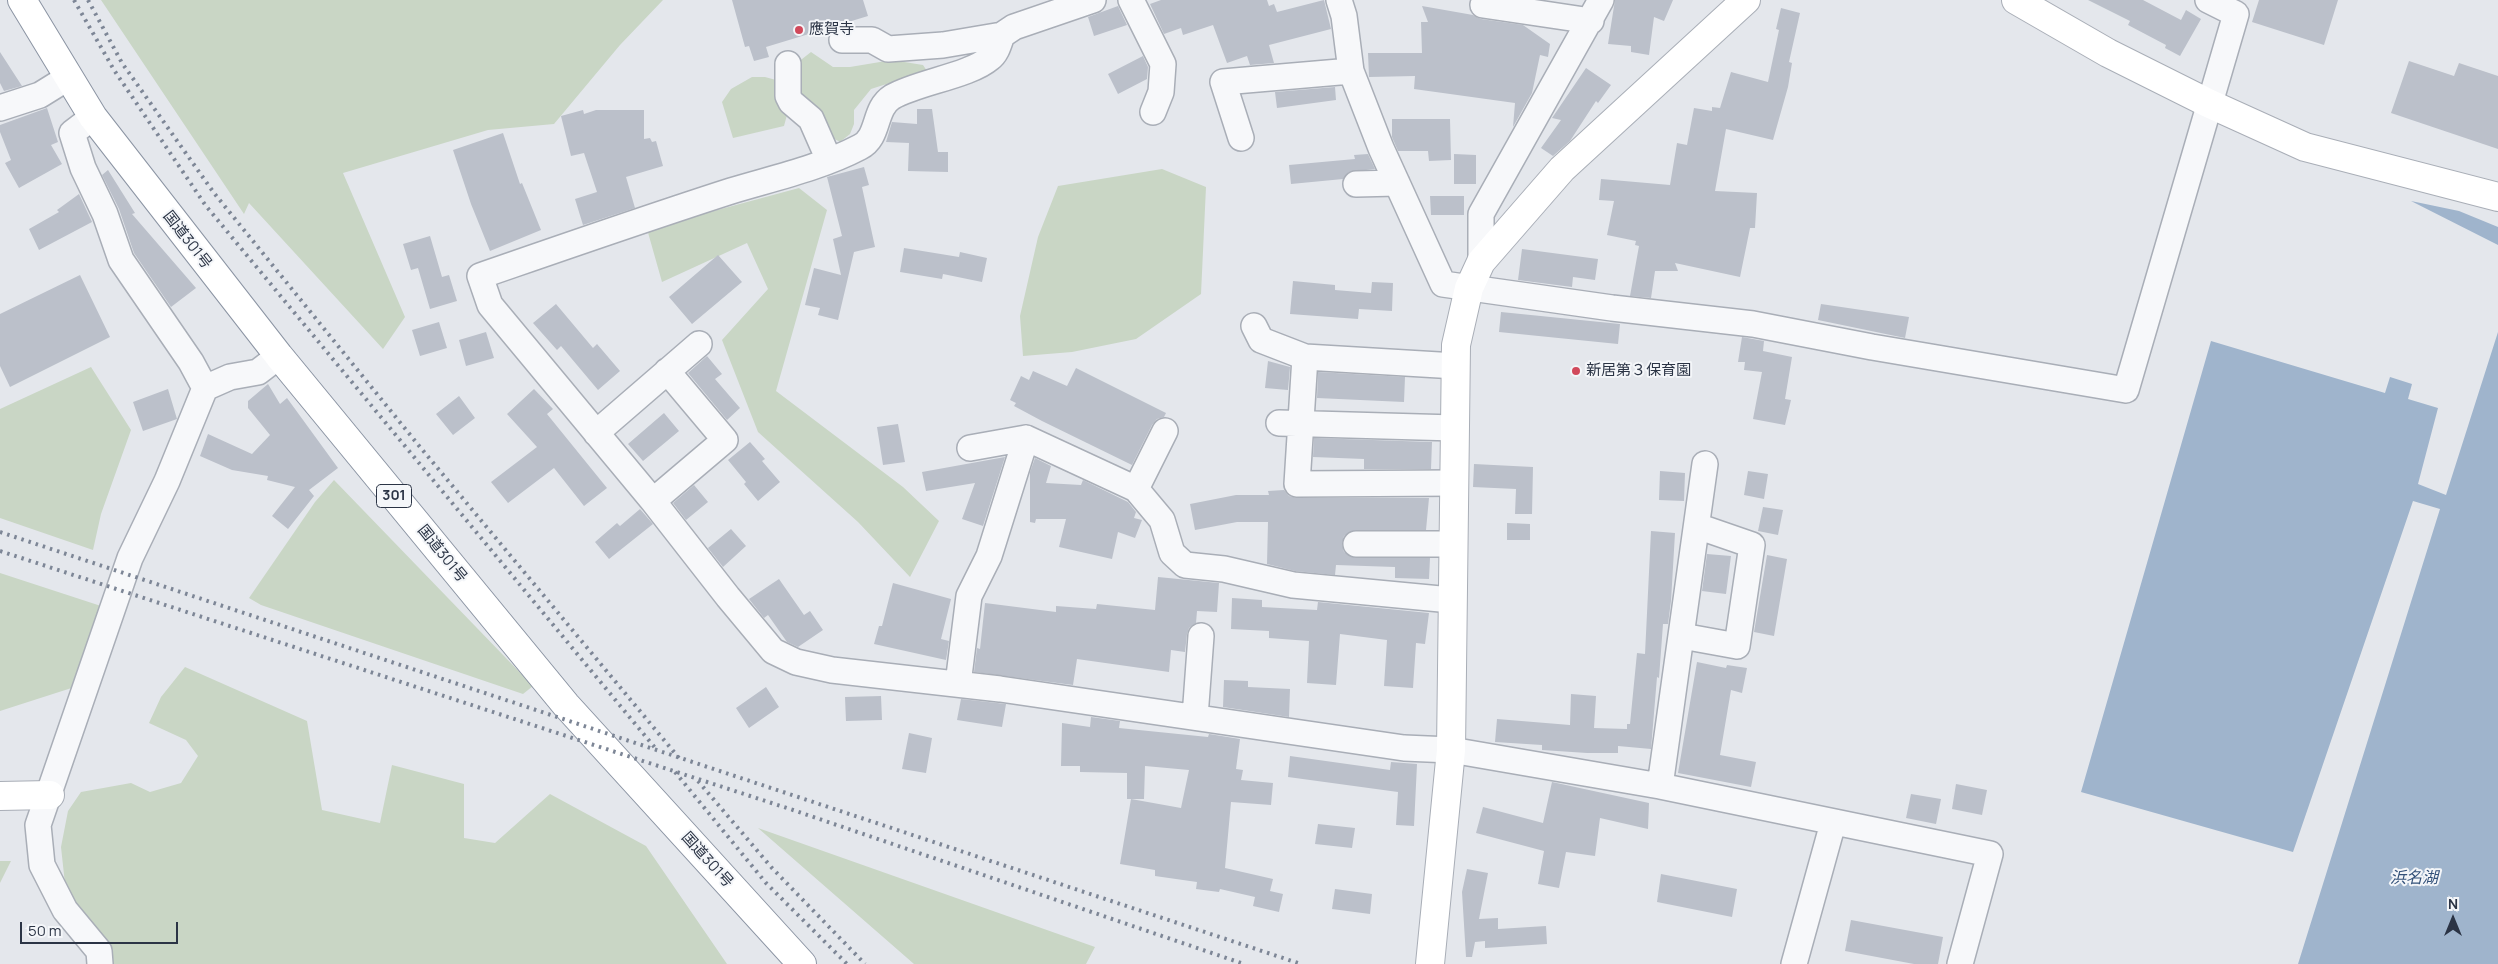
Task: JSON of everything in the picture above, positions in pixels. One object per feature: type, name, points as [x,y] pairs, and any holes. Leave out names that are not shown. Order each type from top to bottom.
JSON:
[{"type":"main road","name":"国道301号","points":[[22,0],[92,117],[279,356],[566,705],[802,964]]},
{"type":"main road","points":[[1430,964],[1451,750],[1451,600],[1456,345],[1469,288],[1481,262],[1562,169],[1746,0]]},
{"type":"main road","points":[[2016,0],[2108,53],[2208,103],[2305,147],[2498,197]]},
{"type":"main road","points":[[0,796],[50,794]]},
{"type":"street","points":[[842,40],[872,40],[888,49],[943,46],[1002,35],[1049,7],[1093,0]]},
{"type":"street","points":[[1131,0],[1163,64],[1161,92],[1153,112]]},
{"type":"street","points":[[1339,0],[1344,16],[1351,71],[1397,183],[1443,284],[1752,324],[1881,349],[2126,390],[2208,103],[2238,7],[2208,0]]},
{"type":"street","points":[[1481,262],[1481,214],[1596,10],[1483,5]]},
{"type":"street","points":[[1002,35],[996,52],[985,62],[909,90],[886,101],[867,142],[829,160],[480,276],[490,305],[653,501],[728,597],[774,651],[796,662],[832,670],[958,684],[1404,748],[1451,750],[1660,786],[1990,854],[1960,964]]},
{"type":"street","points":[[788,64],[788,96],[791,102],[811,119],[829,160]]},
{"type":"street","points":[[1240,138],[1223,82],[1351,71]]},
{"type":"street","points":[[0,108],[40,95],[69,77]]},
{"type":"street","points":[[92,117],[72,133],[83,168],[105,214],[121,260],[191,362],[205,388]]},
{"type":"street","points":[[1356,184],[1397,183]]},
{"type":"street","points":[[1254,326],[1261,340],[1305,357],[1456,366]]},
{"type":"street","points":[[596,433],[699,344]]},
{"type":"street","points":[[100,964],[99,951],[65,910],[42,865],[38,825],[130,558],[167,482],[205,388],[230,377],[258,372],[279,356]]},
{"type":"street","points":[[1305,357],[1290,424],[1297,484],[1454,483]]},
{"type":"street","points":[[653,501],[725,440],[667,371]]},
{"type":"street","points":[[1290,424],[1455,428]]},
{"type":"street","points":[[1136,489],[1165,431]]},
{"type":"street","points":[[958,684],[969,596],[989,556],[1026,438]]},
{"type":"street","points":[[970,448],[1026,438],[1136,489],[1162,520],[1172,553],[1185,565],[1224,569],[1293,585],[1451,600]]},
{"type":"street","points":[[1660,786],[1705,464]]},
{"type":"street","points":[[1682,636],[1737,646],[1752,545],[1697,526]]},
{"type":"street","points":[[1356,544],[1452,544]]},
{"type":"street","points":[[1195,717],[1201,636]]},
{"type":"street","points":[[1794,964],[1833,823]]},
{"type":"green space","points":[[101,0],[663,0],[620,45],[554,124],[488,130],[343,173],[405,317],[383,349],[249,203],[244,214]]},
{"type":"green space","points":[[811,52],[833,67],[850,67],[892,60],[923,65],[927,71],[871,89],[854,110],[854,124],[850,134],[840,142],[831,137],[798,88],[797,63]]},
{"type":"green space","points":[[752,77],[765,77],[776,80],[787,115],[784,126],[733,138],[722,102],[731,89]]},
{"type":"green space","points":[[1162,169],[1206,187],[1201,294],[1136,339],[1072,352],[1023,356],[1020,316],[1038,237],[1058,186]]},
{"type":"green space","points":[[799,188],[827,210],[776,391],[903,487],[939,521],[910,577],[858,522],[758,432],[722,340],[768,289],[747,243],[662,282],[647,229]]},
{"type":"green space","points":[[91,367],[131,430],[101,514],[93,550],[0,518],[0,409]]},
{"type":"green space","points":[[334,480],[533,686],[523,694],[261,605],[249,598],[315,502]]},
{"type":"green space","points":[[0,573],[101,606],[87,683],[0,711]]},
{"type":"green space","points":[[185,667],[307,721],[322,810],[380,823],[392,765],[464,784],[464,838],[495,843],[550,794],[646,846],[727,964],[111,964],[66,893],[61,847],[68,811],[81,792],[131,783],[150,792],[181,783],[198,756],[186,740],[149,723],[161,697]]},
{"type":"green space","points":[[758,828],[1095,947],[1086,964],[914,964]]},
{"type":"green space","points":[[0,861],[11,861],[0,883]]},
{"type":"water","points":[[2411,201],[2459,211],[2498,227],[2498,245]]},
{"type":"water","name":"浜名湖","points":[[2498,332],[2498,964],[2298,964],[2440,509],[2413,501],[2293,852],[2081,792],[2211,341],[2385,393],[2390,377],[2412,384],[2408,399],[2438,408],[2418,484],[2446,495]]},
{"type":"building","name":"應賀寺","points":[[732,0],[863,0],[868,16],[766,47],[769,57],[754,61],[749,46],[745,47]]},
{"type":"building","points":[[1161,0],[1267,0],[1269,6],[1274,4],[1277,12],[1324,0],[1331,29],[1269,45],[1274,63],[1250,65],[1247,56],[1227,63],[1213,25],[1183,35],[1181,28],[1164,34],[1150,4]]},
{"type":"building","points":[[1615,0],[1673,0],[1664,21],[1654,17],[1649,55],[1631,52],[1631,46],[1608,44]]},
{"type":"building","points":[[2088,0],[2143,0],[2181,20],[2186,10],[2201,19],[2180,56],[2165,48],[2166,45],[2128,25],[2130,21]]},
{"type":"building","points":[[2259,0],[2338,0],[2324,45],[2252,22]]},
{"type":"building","points":[[1118,6],[1127,25],[1094,36],[1088,17]]},
{"type":"building","points":[[1422,6],[1473,15],[1481,19],[1523,25],[1550,44],[1548,57],[1540,55],[1532,93],[1513,127],[1515,103],[1414,89],[1415,76],[1369,77],[1368,53],[1422,53],[1421,22],[1428,22]]},
{"type":"building","points":[[1781,8],[1800,13],[1789,62],[1792,63],[1788,87],[1773,140],[1726,129],[1715,191],[1757,193],[1755,228],[1750,228],[1740,277],[1675,263],[1678,271],[1655,271],[1651,298],[1630,296],[1639,246],[1635,245],[1636,241],[1607,235],[1614,201],[1599,200],[1601,179],[1670,185],[1677,143],[1687,145],[1694,108],[1712,111],[1712,107],[1720,108],[1731,72],[1768,82],[1779,30],[1776,29]]},
{"type":"building","points":[[0,52],[22,86],[4,91],[0,83]]},
{"type":"building","points":[[1143,56],[1148,67],[1147,79],[1118,94],[1108,74]]},
{"type":"building","points":[[2409,61],[2454,76],[2459,63],[2498,76],[2498,149],[2391,113]]},
{"type":"building","points":[[1586,68],[1611,85],[1598,103],[1596,101],[1570,141],[1553,156],[1541,148],[1561,120],[1552,118]]},
{"type":"building","points":[[1335,87],[1336,100],[1277,108],[1275,92]]},
{"type":"building","points":[[47,108],[58,142],[51,145],[62,164],[19,188],[5,163],[11,160],[0,132],[0,125]]},
{"type":"building","points":[[917,109],[932,109],[938,152],[948,152],[948,172],[908,171],[909,143],[886,142],[892,122],[917,124]]},
{"type":"building","points":[[583,110],[584,114],[596,110],[644,110],[644,139],[650,138],[652,142],[656,141],[663,166],[626,177],[635,208],[583,225],[575,199],[597,192],[584,153],[571,156],[561,116]]},
{"type":"building","points":[[1392,119],[1450,119],[1451,160],[1429,161],[1428,151],[1398,151],[1392,137]]},
{"type":"building","points":[[503,133],[520,184],[522,183],[541,230],[490,251],[471,204],[453,150]]},
{"type":"building","points":[[1368,154],[1375,169],[1349,172],[1343,179],[1291,184],[1289,165],[1355,159],[1354,155]]},
{"type":"building","points":[[1454,154],[1476,155],[1476,184],[1454,184]]},
{"type":"building","points":[[864,167],[869,185],[862,187],[875,247],[854,252],[838,320],[818,315],[820,308],[805,305],[814,268],[841,275],[833,239],[842,236],[827,177]]},
{"type":"building","points":[[108,170],[135,213],[132,214],[196,288],[171,307],[134,253],[119,209],[102,175]]},
{"type":"building","points":[[79,194],[92,222],[39,250],[29,229],[59,212],[57,210]]},
{"type":"building","points":[[1430,196],[1464,196],[1464,215],[1431,215]]},
{"type":"building","points":[[430,236],[442,277],[449,275],[457,301],[430,309],[418,268],[411,270],[403,244]]},
{"type":"building","points":[[904,248],[959,257],[960,252],[987,258],[982,282],[943,274],[942,279],[900,272]]},
{"type":"building","points":[[1522,249],[1598,259],[1595,280],[1573,277],[1572,287],[1518,280]]},
{"type":"building","points":[[718,255],[742,282],[692,324],[669,297]]},
{"type":"building","points":[[80,275],[110,337],[10,387],[0,366],[0,314]]},
{"type":"building","points":[[1293,281],[1335,285],[1335,290],[1371,293],[1372,282],[1393,283],[1392,311],[1359,309],[1358,319],[1290,314]]},
{"type":"building","points":[[556,304],[593,348],[597,344],[620,371],[598,390],[561,346],[557,350],[533,323]]},
{"type":"building","points":[[1821,304],[1909,317],[1905,338],[1818,320]]},
{"type":"building","points":[[1501,312],[1620,324],[1618,344],[1499,332]]},
{"type":"building","points":[[439,322],[447,348],[420,356],[412,330]]},
{"type":"building","points":[[486,332],[494,358],[466,366],[459,340]]},
{"type":"building","points":[[1742,337],[1764,341],[1763,351],[1792,357],[1785,399],[1791,400],[1785,425],[1753,419],[1762,372],[1744,370],[1745,362],[1738,362]]},
{"type":"building","points":[[707,356],[722,374],[715,379],[740,408],[727,420],[688,373]]},
{"type":"building","points":[[1268,361],[1290,367],[1288,390],[1265,388]]},
{"type":"building","points":[[1076,368],[1166,413],[1164,417],[1157,419],[1152,425],[1132,465],[1042,421],[1014,406],[1016,403],[1010,400],[1021,376],[1029,380],[1033,371],[1067,386]]},
{"type":"building","points":[[1318,372],[1405,377],[1404,402],[1317,398]]},
{"type":"building","points":[[268,384],[280,404],[287,398],[338,468],[309,490],[314,496],[288,529],[272,516],[295,487],[267,480],[268,476],[232,470],[200,456],[208,434],[252,454],[270,435],[248,408],[248,401]]},
{"type":"building","points":[[168,389],[177,419],[143,431],[133,402]]},
{"type":"building","points":[[534,389],[553,409],[547,414],[607,488],[584,506],[554,468],[508,503],[491,482],[537,447],[507,414]]},
{"type":"building","points":[[459,396],[475,418],[453,435],[436,414]]},
{"type":"building","points":[[664,413],[679,431],[643,461],[628,444]]},
{"type":"building","points":[[898,424],[905,462],[883,465],[877,427]]},
{"type":"building","points":[[1314,438],[1432,442],[1431,469],[1364,469],[1364,459],[1313,457]]},
{"type":"building","points":[[750,442],[765,459],[762,461],[780,482],[758,501],[744,484],[746,482],[728,460]]},
{"type":"building","points":[[1005,457],[983,526],[962,519],[975,483],[926,491],[922,472]]},
{"type":"building","points":[[1035,458],[1051,466],[1046,483],[1081,485],[1083,480],[1128,502],[1136,512],[1134,518],[1142,520],[1135,538],[1118,532],[1112,559],[1059,547],[1066,519],[1036,519],[1035,523],[1030,522],[1030,472]]},
{"type":"building","points":[[1474,464],[1533,467],[1532,514],[1515,514],[1516,489],[1473,487]]},
{"type":"building","points":[[1660,471],[1685,473],[1684,501],[1659,500]]},
{"type":"building","points":[[1748,471],[1768,474],[1764,499],[1744,495]]},
{"type":"building","points":[[694,485],[708,502],[686,520],[673,503]]},
{"type":"building","points":[[1284,490],[1289,496],[1297,498],[1429,498],[1426,530],[1356,530],[1344,536],[1342,544],[1344,552],[1356,558],[1430,558],[1429,579],[1395,578],[1395,567],[1336,565],[1335,575],[1295,571],[1267,564],[1268,522],[1237,522],[1195,530],[1190,504],[1236,495],[1269,495],[1268,491]]},
{"type":"building","points":[[1763,507],[1783,510],[1778,535],[1758,531]]},
{"type":"building","points":[[640,509],[653,524],[609,559],[595,542],[617,523],[620,526]]},
{"type":"building","points":[[1507,523],[1530,524],[1530,540],[1507,540]]},
{"type":"building","points":[[731,529],[746,546],[723,567],[708,548]]},
{"type":"building","points":[[1651,531],[1675,533],[1671,601],[1668,624],[1663,624],[1651,749],[1618,746],[1618,753],[1587,753],[1542,750],[1542,745],[1495,742],[1497,719],[1570,725],[1571,694],[1596,696],[1594,728],[1627,729],[1627,724],[1630,724],[1637,653],[1645,654]]},
{"type":"building","points":[[1707,554],[1731,556],[1726,594],[1702,591]]},
{"type":"building","points":[[1767,555],[1787,559],[1774,636],[1754,632]]},
{"type":"building","points":[[1158,577],[1219,583],[1217,612],[1197,611],[1196,623],[1189,628],[1187,634],[1185,652],[1171,650],[1169,672],[1077,659],[1073,685],[974,672],[977,648],[980,649],[985,603],[1056,612],[1056,606],[1096,609],[1097,604],[1155,610]]},
{"type":"building","points":[[779,579],[804,615],[810,611],[823,630],[798,647],[787,642],[768,615],[764,618],[749,599]]},
{"type":"building","points":[[893,583],[951,599],[941,639],[949,641],[946,660],[874,644],[879,626],[882,626]]},
{"type":"building","points":[[1232,598],[1262,600],[1262,607],[1317,610],[1318,602],[1429,613],[1425,644],[1416,643],[1413,688],[1384,686],[1387,640],[1340,634],[1336,685],[1307,683],[1309,641],[1269,638],[1269,631],[1231,629]]},
{"type":"building","points":[[1697,662],[1726,668],[1727,665],[1747,668],[1742,693],[1731,690],[1720,755],[1756,762],[1751,787],[1678,773]]},
{"type":"building","points":[[1224,680],[1248,681],[1248,687],[1290,689],[1289,717],[1223,707]]},
{"type":"building","points":[[766,687],[779,707],[749,728],[736,708]]},
{"type":"building","points":[[881,696],[882,720],[846,721],[845,697]]},
{"type":"building","points":[[961,699],[1006,704],[1002,727],[957,720]]},
{"type":"building","points":[[1091,717],[1120,721],[1119,728],[1208,737],[1209,734],[1240,739],[1236,769],[1243,770],[1241,780],[1273,783],[1271,805],[1231,802],[1225,868],[1273,879],[1270,891],[1283,894],[1279,912],[1253,906],[1255,897],[1220,889],[1219,892],[1196,889],[1197,882],[1155,876],[1155,870],[1120,864],[1131,799],[1127,799],[1127,773],[1080,772],[1080,766],[1061,766],[1062,723],[1090,727]],"holes":[[[1145,766],[1189,770],[1181,808],[1131,799],[1144,799]]]},
{"type":"building","points":[[909,733],[932,738],[926,773],[902,769]]},
{"type":"building","points":[[1290,756],[1390,770],[1391,762],[1417,764],[1414,826],[1396,825],[1398,792],[1288,777]]},
{"type":"building","points":[[1552,782],[1649,803],[1648,829],[1600,818],[1595,856],[1566,852],[1559,888],[1538,884],[1544,851],[1476,833],[1483,807],[1543,823]]},
{"type":"building","points":[[1956,784],[1987,790],[1982,815],[1952,809]]},
{"type":"building","points":[[1911,794],[1941,799],[1936,824],[1906,818]]},
{"type":"building","points":[[1318,824],[1355,828],[1352,848],[1315,844]]},
{"type":"building","points":[[1467,869],[1488,873],[1479,919],[1498,918],[1498,929],[1546,926],[1547,944],[1485,948],[1485,941],[1475,942],[1472,957],[1466,957],[1462,892]]},
{"type":"building","points":[[1661,874],[1737,889],[1732,917],[1657,902]]},
{"type":"building","points":[[1335,889],[1372,894],[1370,914],[1332,909]]},
{"type":"building","points":[[1851,920],[1943,937],[1938,964],[1914,964],[1845,951]]},
{"type":"railway","points":[[74,0],[114,70],[206,206],[656,749]]},
{"type":"railway","points":[[88,0],[122,63],[214,193],[420,447],[679,758]]},
{"type":"railway","points":[[0,532],[1301,964]]},
{"type":"railway","points":[[0,551],[793,810],[1244,964]]},
{"type":"railway","points":[[675,772],[766,883],[847,964]]},
{"type":"railway","points":[[698,781],[772,868],[865,964]]},
{"type":"place","name":"應賀寺","points":[[799,30]]},
{"type":"place","name":"新居第３保育園","points":[[1576,371]]}]
